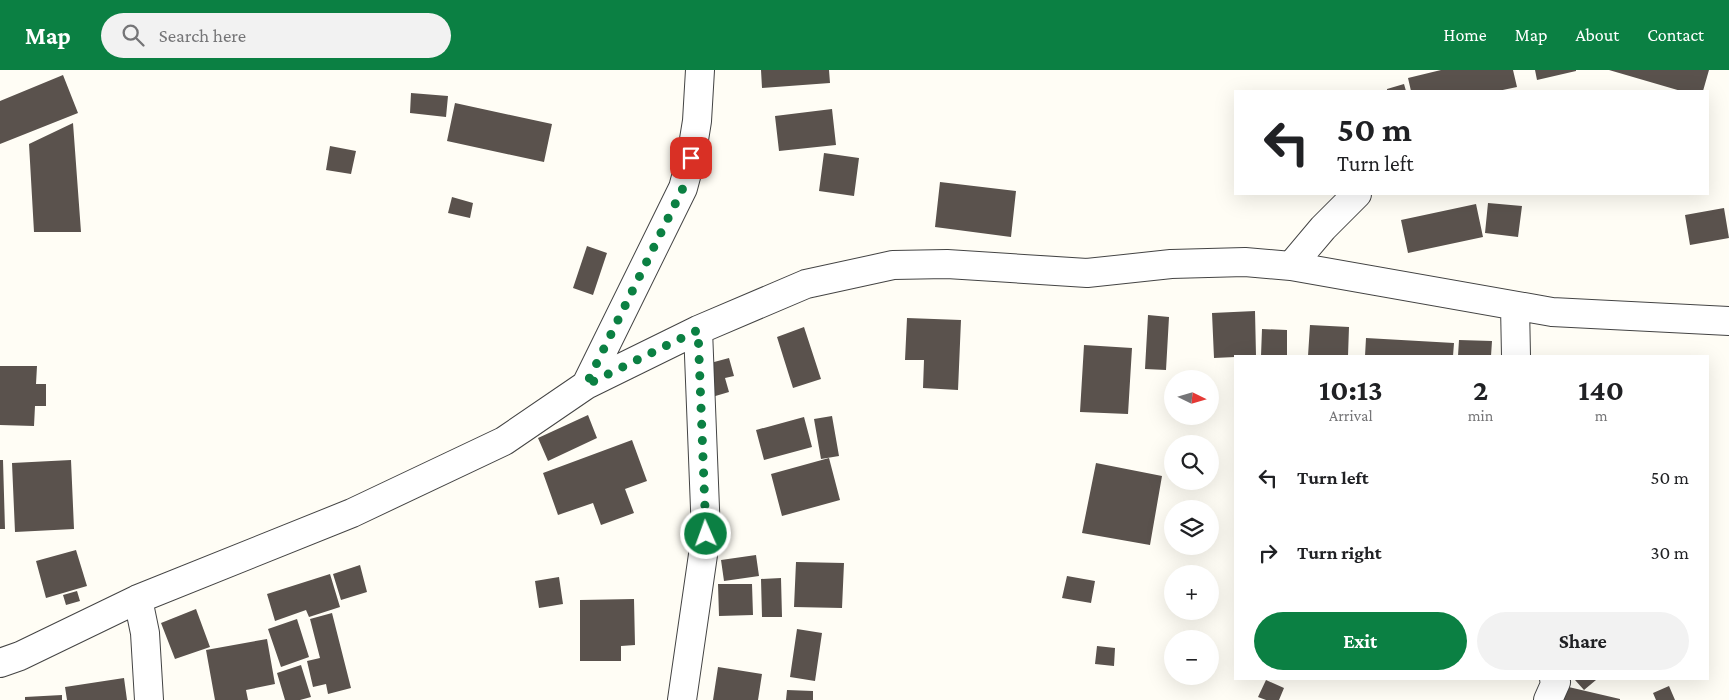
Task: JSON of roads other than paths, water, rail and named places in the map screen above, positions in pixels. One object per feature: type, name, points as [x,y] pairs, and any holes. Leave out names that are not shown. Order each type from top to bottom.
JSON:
[{"type":"street","points":[[586,385],[683,188],[691,158],[697,121],[700,70]]},
{"type":"street","points":[[1291,266],[1323,228],[1355,195]]},
{"type":"street","points":[[0,663],[20,656],[138,599],[352,513],[504,441],[586,385],[698,330],[806,284],[893,264],[947,264],[1087,273],[1171,264],[1245,262],[1291,266],[1552,312],[1729,321]]},
{"type":"street","points":[[1515,306],[1516,355]]},
{"type":"street","points":[[682,700],[706,534],[698,330]]},
{"type":"street","points":[[138,599],[145,633],[149,700]]},
{"type":"street","points":[[1548,700],[1556,682],[1555,680]]}]
